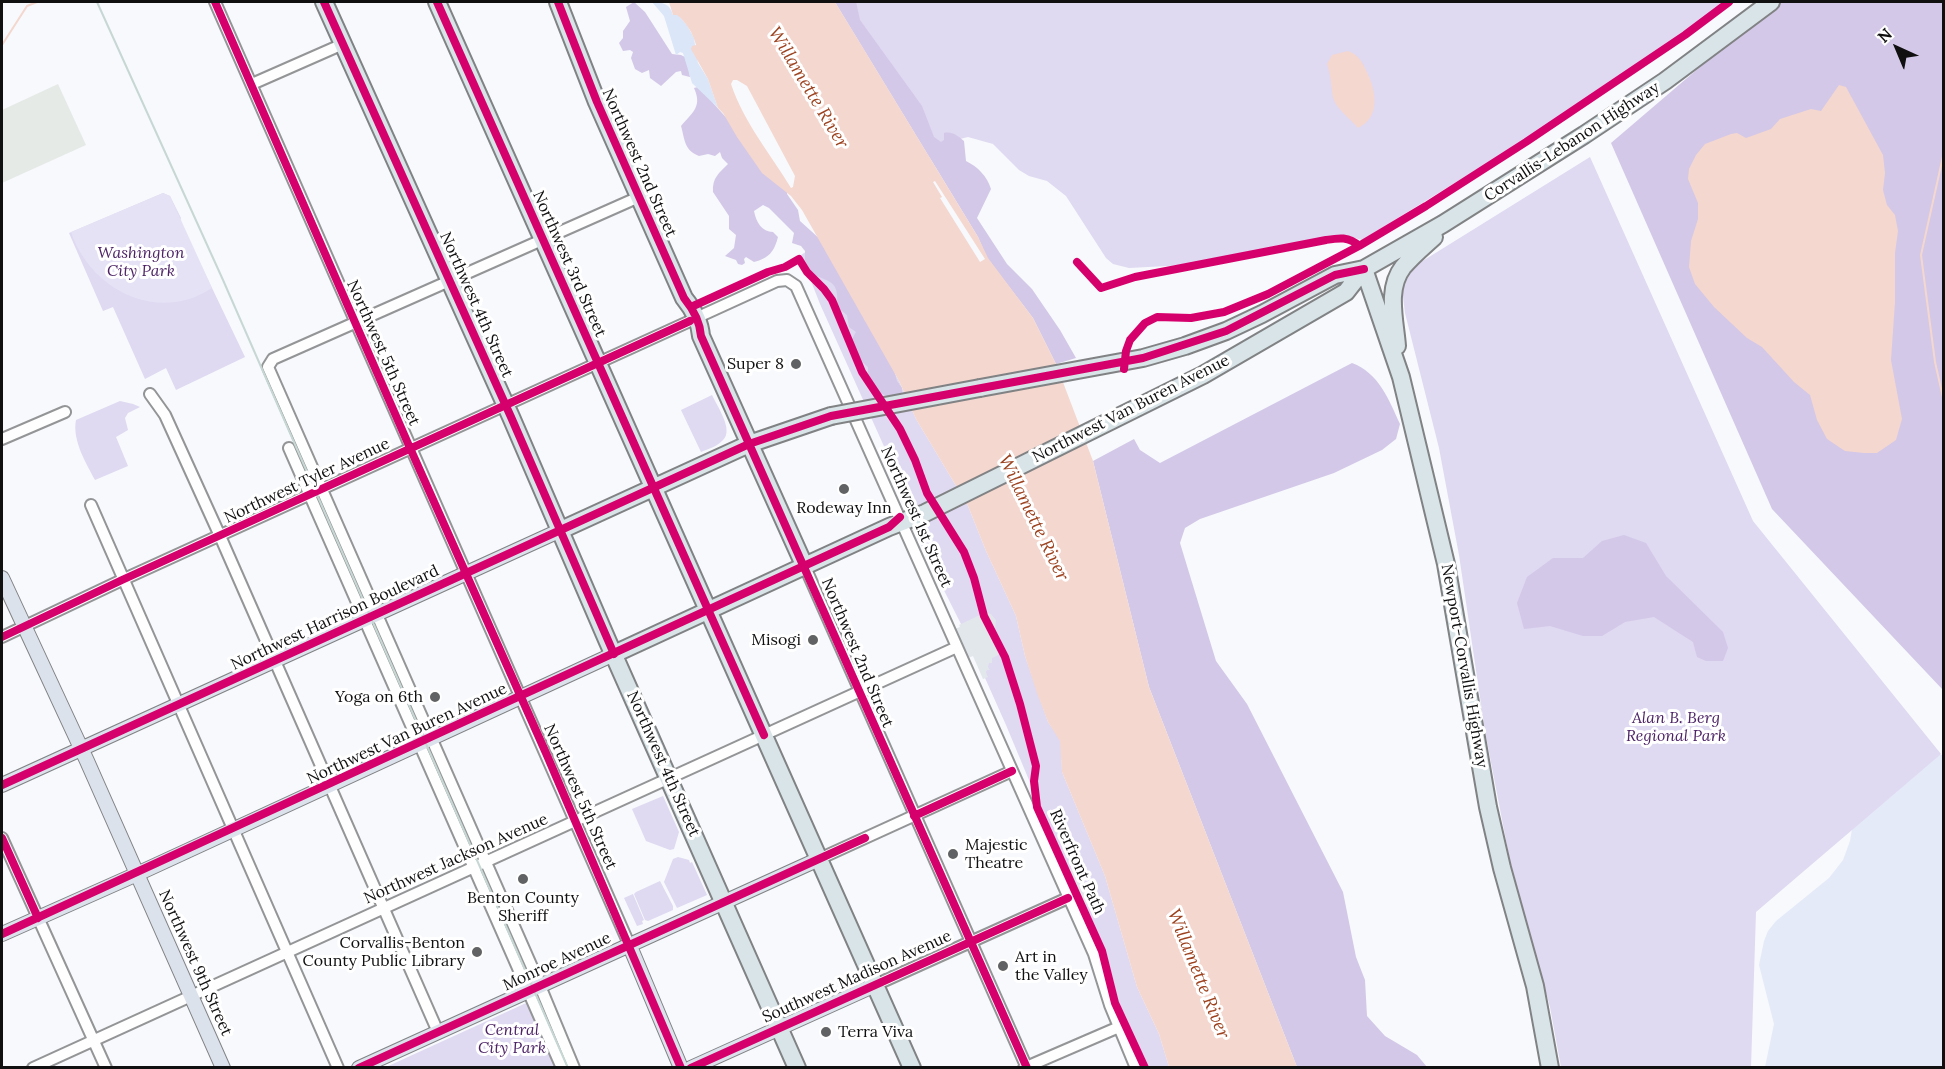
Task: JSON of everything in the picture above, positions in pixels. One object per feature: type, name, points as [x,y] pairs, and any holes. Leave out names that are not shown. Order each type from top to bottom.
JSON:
[{"type":"highway","name":"Northwest 4th Street","points":[[324,2],[506,405],[797,1068]]},
{"type":"highway","name":"Northwest 3rd Street","points":[[437,2],[912,1068]]},
{"type":"highway","name":"Northwest 2nd Street","points":[[558,2],[571,39],[639,197],[684,298],[691,307],[693,320],[700,328],[701,336],[805,567]]},
{"type":"highway","name":"Corvallis-Lebanon Highway","points":[[1364,269],[1514,180],[1665,81],[1771,2]]},
{"type":"highway","points":[[1401,377],[1393,307],[1394,286],[1402,268],[1443,224]]},
{"type":"highway","name":"Northwest Harrison Boulevard","points":[[561,530],[749,444],[831,416],[1143,358],[1226,331],[1335,275],[1364,269]]},
{"type":"highway","name":"Newport-Corvallis Highway","points":[[1364,269],[1401,377],[1446,564],[1488,807],[1502,868],[1535,986],[1550,1068]]},
{"type":"highway","name":"Northwest Van Buren Avenue","points":[[614,654],[851,544],[906,532],[925,513],[1203,375],[1346,292],[1364,269]]},
{"type":"main road","name":"Northwest Harrison Boulevard","points":[[2,785],[561,530]]},
{"type":"main road","name":"Northwest 9th Street","points":[[2,578],[223,1068]]},
{"type":"main road","name":"Northwest Van Buren Avenue","points":[[2,934],[614,654]]},
{"type":"main road","name":"Monroe Avenue","points":[[358,1068],[819,859]]},
{"type":"main road","points":[[629,944],[681,1068]]},
{"type":"main road","name":"Southwest Madison Avenue","points":[[691,1068],[875,985]]},
{"type":"street","name":"Northwest 5th Street","points":[[215,2],[629,944]]},
{"type":"street","points":[[252,84],[343,44]]},
{"type":"street","points":[[574,1068],[475,867],[425,740],[371,617],[321,489],[269,370],[269,364],[273,359],[639,197]]},
{"type":"street","name":"Northwest Tyler Avenue","points":[[2,637],[777,281],[787,280]]},
{"type":"street","name":"Northwest 1st Street","points":[[787,280],[794,283],[798,290],[1094,954],[1105,993],[1136,1068]]},
{"type":"street","points":[[150,394],[165,415],[220,536],[438,1032]]},
{"type":"street","points":[[2,439],[65,412]]},
{"type":"street","points":[[289,448],[371,617]]},
{"type":"street","points":[[91,505],[338,1068]]},
{"type":"street","name":"Northwest 2nd Street","points":[[805,567],[1026,1067]]},
{"type":"street","name":"Northwest Jackson Avenue","points":[[33,1068],[957,647]]},
{"type":"street","points":[[425,740],[486,863],[562,1068]]},
{"type":"street","name":"Monroe Avenue","points":[[819,859],[1012,771]]},
{"type":"street","points":[[2,838],[106,1068]]},
{"type":"street","name":"Southwest Madison Avenue","points":[[875,985],[1068,898]]},
{"type":"street","points":[[1026,1067],[1119,1027]]},
{"type":"shaded area","points":[[634,2],[645,12],[672,54],[687,58],[690,77],[682,75],[681,71],[676,72],[661,86],[650,78],[649,70],[642,73],[635,69],[631,58],[633,52],[623,51],[619,43],[630,21],[626,7]]},
{"type":"shaded area","points":[[835,2],[856,2],[860,20],[922,106],[934,137],[941,142],[944,140],[944,133],[950,133],[964,141],[966,161],[982,172],[991,189],[977,218],[1007,264],[1032,289],[1076,358],[1056,364],[1033,318],[987,258],[978,237]]},
{"type":"shaded area","points":[[1776,2],[1943,2],[1943,690],[1772,509],[1611,143]]},
{"type":"shaded area","points":[[58,84],[86,145],[2,183],[2,110]]},
{"type":"shaded area","points":[[698,87],[708,93],[713,103],[788,186],[787,194],[798,210],[800,221],[821,240],[894,370],[902,388],[902,394],[893,396],[883,394],[871,385],[868,367],[858,358],[851,341],[856,332],[849,327],[847,315],[837,307],[836,288],[830,282],[812,274],[805,260],[805,251],[801,246],[792,243],[794,233],[769,208],[763,205],[754,211],[760,226],[778,237],[770,254],[754,262],[746,257],[742,265],[725,256],[734,248],[736,235],[729,229],[729,216],[713,192],[713,187],[717,176],[728,164],[720,152],[715,156],[708,154],[699,156],[690,151],[681,126],[697,104],[694,88]]},
{"type":"shaded area","points":[[1352,363],[1369,373],[1382,388],[1400,424],[1396,439],[1382,450],[1334,473],[1200,519],[1185,528],[1180,543],[1216,661],[1247,704],[1343,892],[1356,957],[1365,980],[1367,1016],[1385,1036],[1417,1055],[1427,1067],[1297,1067],[1149,687],[1093,461],[1134,439],[1140,450],[1160,463]]},
{"type":"shaded area","points":[[1624,535],[1646,543],[1666,576],[1723,632],[1728,648],[1723,661],[1706,661],[1697,657],[1693,642],[1654,617],[1625,622],[1602,636],[1583,636],[1550,626],[1524,629],[1517,603],[1527,577],[1553,558],[1583,558],[1602,541]]},
{"type":"shaded area","points":[[986,612],[996,620],[995,631],[1005,652],[992,658],[992,663],[989,663],[988,667],[990,670],[986,672],[988,677],[983,679],[973,656],[968,658],[955,629]]},
{"type":"shaded area","points":[[1939,755],[1943,755],[1943,1067],[1765,1067],[1774,1024],[1759,965],[1768,931],[1776,921],[1829,878],[1843,860],[1852,829]]},
{"type":"shaded area","points":[[1069,868],[1085,879],[1083,883],[1090,888],[1086,892],[1092,897],[1084,907],[1068,870]]},
{"type":"green space","points":[[835,2],[1724,2],[1700,21],[1523,141],[1362,240],[1345,235],[1205,264],[1129,268],[1113,264],[1106,258],[1066,196],[1047,181],[1029,176],[1019,170],[993,144],[968,137],[960,139],[930,158]]},
{"type":"green space","name":"Alan B. Berg Regional Park","points":[[1590,157],[1753,521],[1941,754],[1756,912],[1751,1067],[1561,1067],[1550,1007],[1510,861],[1485,731],[1459,555],[1439,448],[1405,313],[1402,289],[1407,275],[1421,262]]},
{"type":"green space","name":"Washington City Park","points":[[163,193],[170,196],[181,218],[180,221],[245,357],[176,390],[166,368],[145,379],[113,307],[103,311],[69,233]]},
{"type":"green space","points":[[163,193],[170,196],[212,288],[191,298],[170,303],[149,301],[128,295],[110,285],[93,270],[80,253],[71,232]]},
{"type":"green space","points":[[821,242],[899,381],[916,419],[968,506],[1016,616],[1025,656],[1048,722],[1061,740],[1062,772],[1105,876],[1137,987],[1159,1034],[1169,1067],[1148,1067],[1115,995],[1106,958],[1006,725],[961,624],[910,523],[905,493],[820,304],[811,281],[813,275],[801,255]]},
{"type":"green space","points":[[712,395],[724,418],[726,436],[718,444],[701,452],[681,410]]},
{"type":"green space","points":[[120,401],[140,407],[128,413],[125,418],[128,430],[116,437],[128,466],[95,480],[78,443],[76,420]]},
{"type":"green space","points":[[663,796],[679,832],[674,849],[670,850],[646,841],[632,809]]},
{"type":"green space","points":[[678,857],[692,862],[707,895],[677,908],[664,882],[673,859]]},
{"type":"green space","points":[[660,881],[673,910],[648,921],[645,920],[634,894]]},
{"type":"green space","points":[[633,894],[644,920],[643,924],[637,926],[624,898]]},
{"type":"green space","name":"Central City Park","points":[[527,1003],[557,1068],[384,1068],[524,1004]]},
{"type":"sand","points":[[652,2],[666,4],[673,15],[677,14],[687,25],[694,38],[698,63],[708,79],[718,108],[692,83],[683,53],[676,55],[664,16]]},
{"type":"water","name":"Willamette River","points":[[669,2],[835,2],[978,237],[988,258],[1033,318],[1056,364],[1093,461],[1149,687],[1297,1067],[1169,1067],[1159,1034],[1137,987],[1105,876],[1062,772],[1060,741],[1048,722],[1037,693],[1025,656],[1016,616],[968,506],[916,419],[899,381],[802,210],[791,196],[762,173],[737,137],[718,108],[708,79],[691,49],[696,45],[691,32],[677,15],[673,15]],"holes":[[[733,80],[747,86],[795,176],[793,187],[791,188],[743,112],[731,84]]]},
{"type":"water","points":[[1348,51],[1362,62],[1373,87],[1373,110],[1365,123],[1358,128],[1334,101],[1327,64],[1332,55]]},
{"type":"water","points":[[1839,85],[1846,87],[1883,155],[1885,173],[1883,190],[1887,205],[1895,215],[1898,231],[1895,253],[1895,302],[1891,360],[1902,419],[1896,440],[1877,453],[1845,451],[1827,439],[1817,420],[1810,395],[1794,382],[1762,347],[1747,338],[1714,307],[1695,284],[1689,267],[1691,241],[1698,219],[1698,203],[1688,179],[1689,169],[1705,144],[1737,133],[1746,138],[1771,129],[1780,119],[1811,109],[1821,111]]},
{"type":"pier","points":[[935,181],[985,259],[980,262],[940,198],[942,197],[933,182]]},
{"type":"waterway","points":[[2,45],[27,6],[37,2]]},
{"type":"waterway","points":[[1944,152],[1921,255],[1935,362],[1944,402]]},
{"type":"railway","points":[[97,2],[223,280],[568,1068]]},
{"type":"cycle path","points":[[215,2],[546,753],[681,1068]]},
{"type":"cycle path","points":[[324,2],[511,417],[614,654]]},
{"type":"cycle path","points":[[437,2],[764,735]]},
{"type":"cycle path","points":[[558,2],[597,102],[684,298],[696,316],[701,336],[1027,1068]]},
{"type":"cycle path","points":[[1124,369],[1130,340],[1145,323],[1157,317],[1191,318],[1224,312],[1268,294],[1359,246],[1526,142],[1685,35],[1729,2]]},
{"type":"cycle path","points":[[1077,262],[1101,288],[1135,277],[1330,239],[1347,239],[1359,246]]},
{"type":"cycle path","name":"Riverfront Path","points":[[691,307],[799,259],[807,272],[832,300],[862,372],[900,429],[927,493],[964,552],[984,616],[1005,657],[1020,704],[1036,766],[1034,781],[1037,807],[1102,951],[1115,1003],[1145,1068]]},
{"type":"cycle path","points":[[2,785],[749,444],[831,416],[1143,358],[1226,331],[1335,275],[1364,269]]},
{"type":"cycle path","points":[[2,637],[690,321]]},
{"type":"cycle path","points":[[2,934],[889,527],[900,517]]},
{"type":"cycle path","points":[[914,816],[1012,771]]},
{"type":"cycle path","points":[[2,838],[38,918]]},
{"type":"cycle path","points":[[359,1068],[865,838]]},
{"type":"cycle path","points":[[691,1068],[1068,898]]},
{"type":"place","name":"Super 8","points":[[796,364]]},
{"type":"place","name":"Rodeway Inn","points":[[844,489]]},
{"type":"place","name":"Misogi","points":[[813,640]]},
{"type":"place","name":"Yoga on 6th","points":[[435,697]]},
{"type":"place","name":"Majestic Theatre","points":[[953,854]]},
{"type":"place","name":"Benton County Sheriff","points":[[523,879]]},
{"type":"place","name":"Corvallis-Benton County Public Library","points":[[477,952]]},
{"type":"place","name":"Art in the Valley","points":[[1003,966]]},
{"type":"place","name":"Terra Viva","points":[[826,1032]]}]
